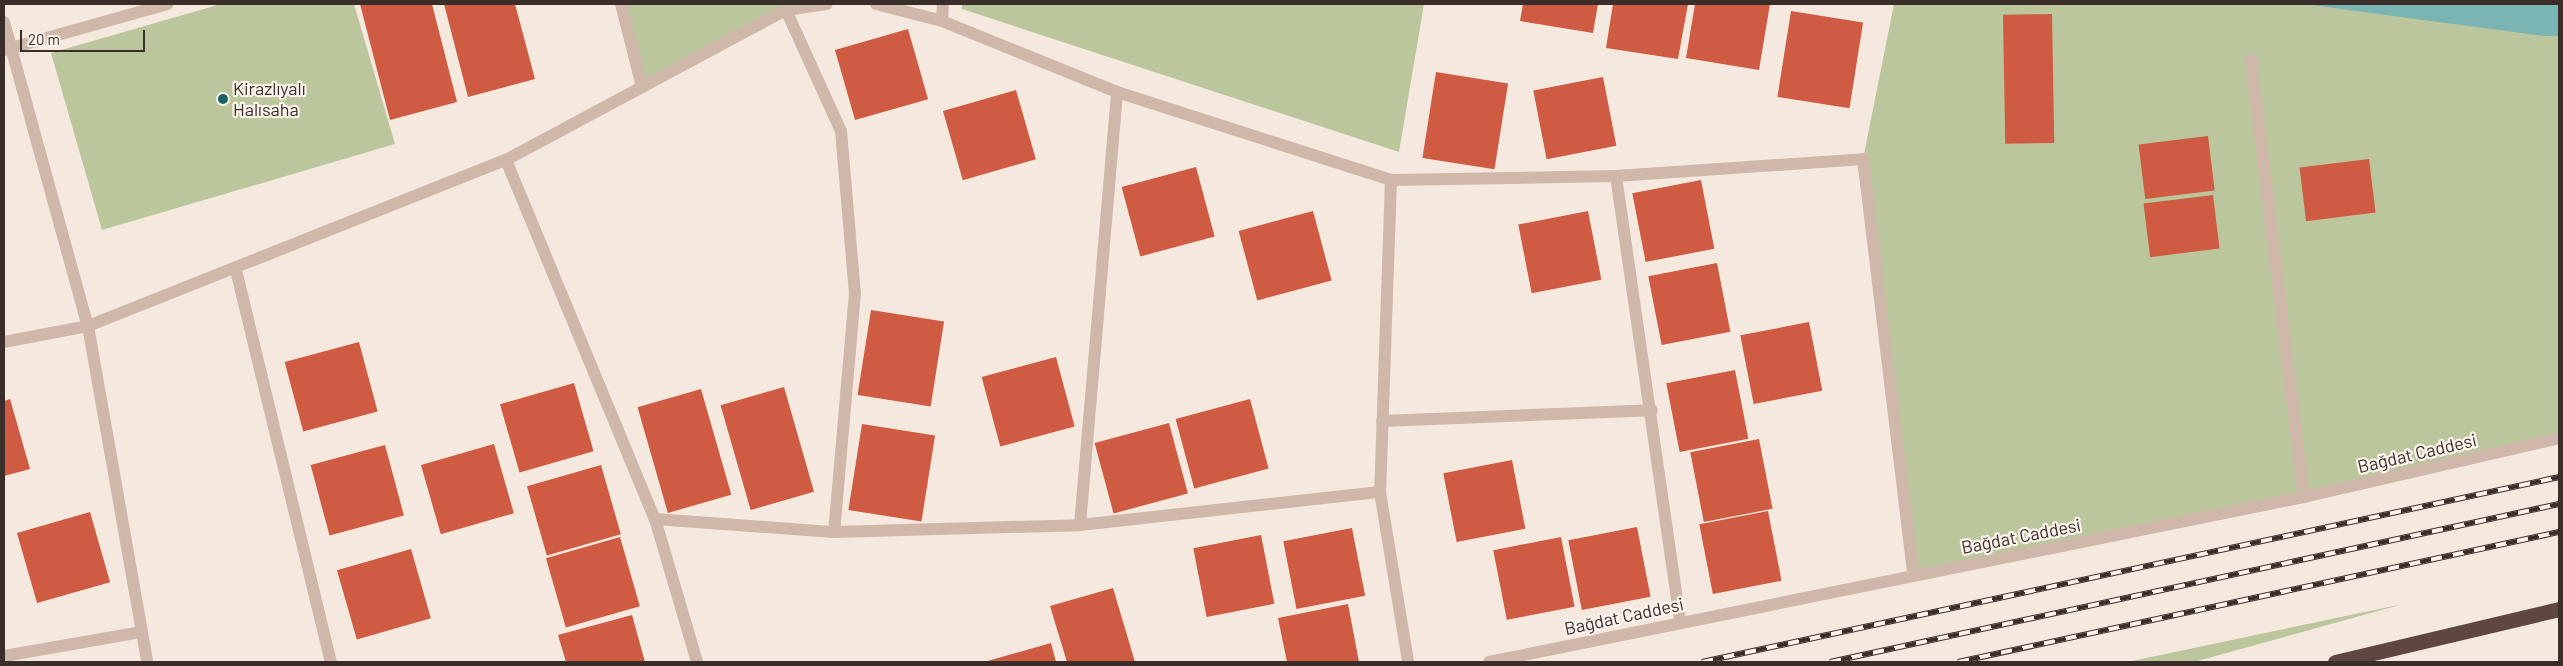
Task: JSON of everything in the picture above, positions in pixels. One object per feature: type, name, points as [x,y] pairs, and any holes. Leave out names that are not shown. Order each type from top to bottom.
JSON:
[{"type":"highway","points":[[2335,662],[2559,609]]},
{"type":"street","points":[[8,49],[168,4]]},
{"type":"street","points":[[621,4],[642,87]]},
{"type":"street","points":[[4,342],[88,326],[236,270],[506,160],[786,10],[827,4]]},
{"type":"street","points":[[876,4],[942,21],[1117,92],[1391,180],[1616,176],[1863,158],[1913,575]]},
{"type":"street","points":[[942,21],[943,4]]},
{"type":"street","points":[[786,10],[841,131],[855,293],[834,532]]},
{"type":"street","points":[[4,22],[8,49],[88,326],[147,662]]},
{"type":"street","points":[[2251,60],[2304,497]]},
{"type":"street","points":[[1080,525],[1117,92]]},
{"type":"street","points":[[506,160],[655,519],[696,662]]},
{"type":"street","points":[[1616,176],[1652,410],[1680,622]]},
{"type":"street","points":[[1391,180],[1380,492],[1408,662]]},
{"type":"street","points":[[236,270],[331,662]]},
{"type":"street","points":[[1382,421],[1652,410]]},
{"type":"street","name":"Bağdat Caddesi","points":[[1489,662],[2304,497],[2559,438]]},
{"type":"street","points":[[655,519],[834,532],[1080,525],[1380,492]]},
{"type":"street","points":[[4,656],[142,632]]},
{"type":"green space","name":"Kirazlıyalı Halısaha","points":[[221,4],[354,4],[395,144],[102,230],[51,53]]},
{"type":"green space","points":[[621,4],[827,4],[786,10],[642,87]]},
{"type":"green space","points":[[962,4],[1424,4],[1399,152],[962,9]]},
{"type":"green space","points":[[1894,4],[2303,4],[2559,36],[2559,438],[1913,575],[1863,159]]},
{"type":"green space","points":[[2403,604],[2194,662],[2127,662]]},
{"type":"water","points":[[2303,4],[2559,4],[2559,36],[2544,36]]},
{"type":"building","points":[[360,4],[432,4],[457,102],[390,120]]},
{"type":"building","points":[[444,4],[515,4],[535,79],[468,97]]},
{"type":"building","points":[[1523,4],[1598,4],[1593,33],[1520,21]]},
{"type":"building","points":[[1613,4],[1688,4],[1678,59],[1606,48]]},
{"type":"building","points":[[1695,4],[1770,4],[1759,70],[1686,58]]},
{"type":"building","points":[[1791,11],[1863,22],[1849,108],[1777,97]]},
{"type":"building","points":[[2052,14],[2054,143],[2005,144],[2003,15]]},
{"type":"building","points":[[908,29],[928,99],[855,120],[835,50]]},
{"type":"building","points":[[1436,72],[1508,83],[1494,169],[1422,158]]},
{"type":"building","points":[[1603,77],[1616,146],[1547,159],[1533,91]]},
{"type":"building","points":[[1016,90],[1036,159],[963,180],[943,111]]},
{"type":"building","points":[[2208,136],[2215,191],[2145,199],[2139,145]]},
{"type":"building","points":[[2369,159],[2376,213],[2306,221],[2300,168]]},
{"type":"building","points":[[1196,167],[1215,237],[1140,256],[1122,187]]},
{"type":"building","points":[[1701,180],[1714,249],[1646,262],[1632,193]]},
{"type":"building","points":[[2213,195],[2220,249],[2150,257],[2144,204]]},
{"type":"building","points":[[1313,211],[1332,281],[1257,300],[1239,231]]},
{"type":"building","points":[[1588,211],[1601,280],[1532,293],[1518,225]]},
{"type":"building","points":[[1717,263],[1730,332],[1662,345],[1648,276]]},
{"type":"building","points":[[871,310],[944,322],[931,407],[858,395]]},
{"type":"building","points":[[1809,322],[1822,391],[1754,404],[1740,335]]},
{"type":"building","points":[[359,342],[378,412],[303,431],[285,362]]},
{"type":"building","points":[[1056,357],[1075,427],[1000,446],[982,377]]},
{"type":"building","points":[[1735,370],[1748,439],[1680,452],[1666,383]]},
{"type":"building","points":[[574,383],[594,451],[520,472],[500,404]]},
{"type":"building","points":[[784,387],[814,492],[751,510],[721,405]]},
{"type":"building","points":[[701,389],[731,495],[668,513],[638,407]]},
{"type":"building","points":[[10,399],[30,469],[4,476],[4,401]]},
{"type":"building","points":[[1250,399],[1269,469],[1194,488],[1176,419]]},
{"type":"building","points":[[1169,423],[1188,494],[1114,513],[1095,443]]},
{"type":"building","points":[[862,424],[935,436],[921,522],[848,510]]},
{"type":"building","points":[[1759,439],[1773,509],[1704,522],[1690,452]]},
{"type":"building","points":[[494,444],[514,513],[441,534],[421,465]]},
{"type":"building","points":[[385,445],[404,516],[330,535],[311,465]]},
{"type":"building","points":[[1512,460],[1525,529],[1457,542],[1443,473]]},
{"type":"building","points":[[601,465],[621,534],[547,555],[527,486]]},
{"type":"building","points":[[1768,511],[1782,581],[1713,594],[1699,524]]},
{"type":"building","points":[[90,512],[110,582],[37,603],[17,533]]},
{"type":"building","points":[[1637,527],[1651,597],[1582,610],[1568,540]]},
{"type":"building","points":[[1352,528],[1365,596],[1296,609],[1283,541]]},
{"type":"building","points":[[1261,535],[1274,604],[1207,617],[1193,548]]},
{"type":"building","points":[[620,537],[640,606],[566,627],[546,558]]},
{"type":"building","points":[[1561,537],[1575,607],[1507,620],[1493,550]]},
{"type":"building","points":[[411,549],[431,618],[357,639],[337,570]]},
{"type":"building","points":[[1113,588],[1135,662],[1067,662],[1050,606]]},
{"type":"building","points":[[1348,604],[1359,662],[1287,662],[1278,618]]},
{"type":"building","points":[[632,615],[645,662],[566,662],[558,635]]},
{"type":"building","points":[[1051,643],[1056,662],[984,662]]},
{"type":"railway","points":[[1702,662],[2559,477]]},
{"type":"railway","points":[[1830,662],[2559,504]]},
{"type":"railway","points":[[1958,662],[2559,532]]},
{"type":"place","name":"Kirazlıyalı Halısaha","points":[[223,99]]}]
